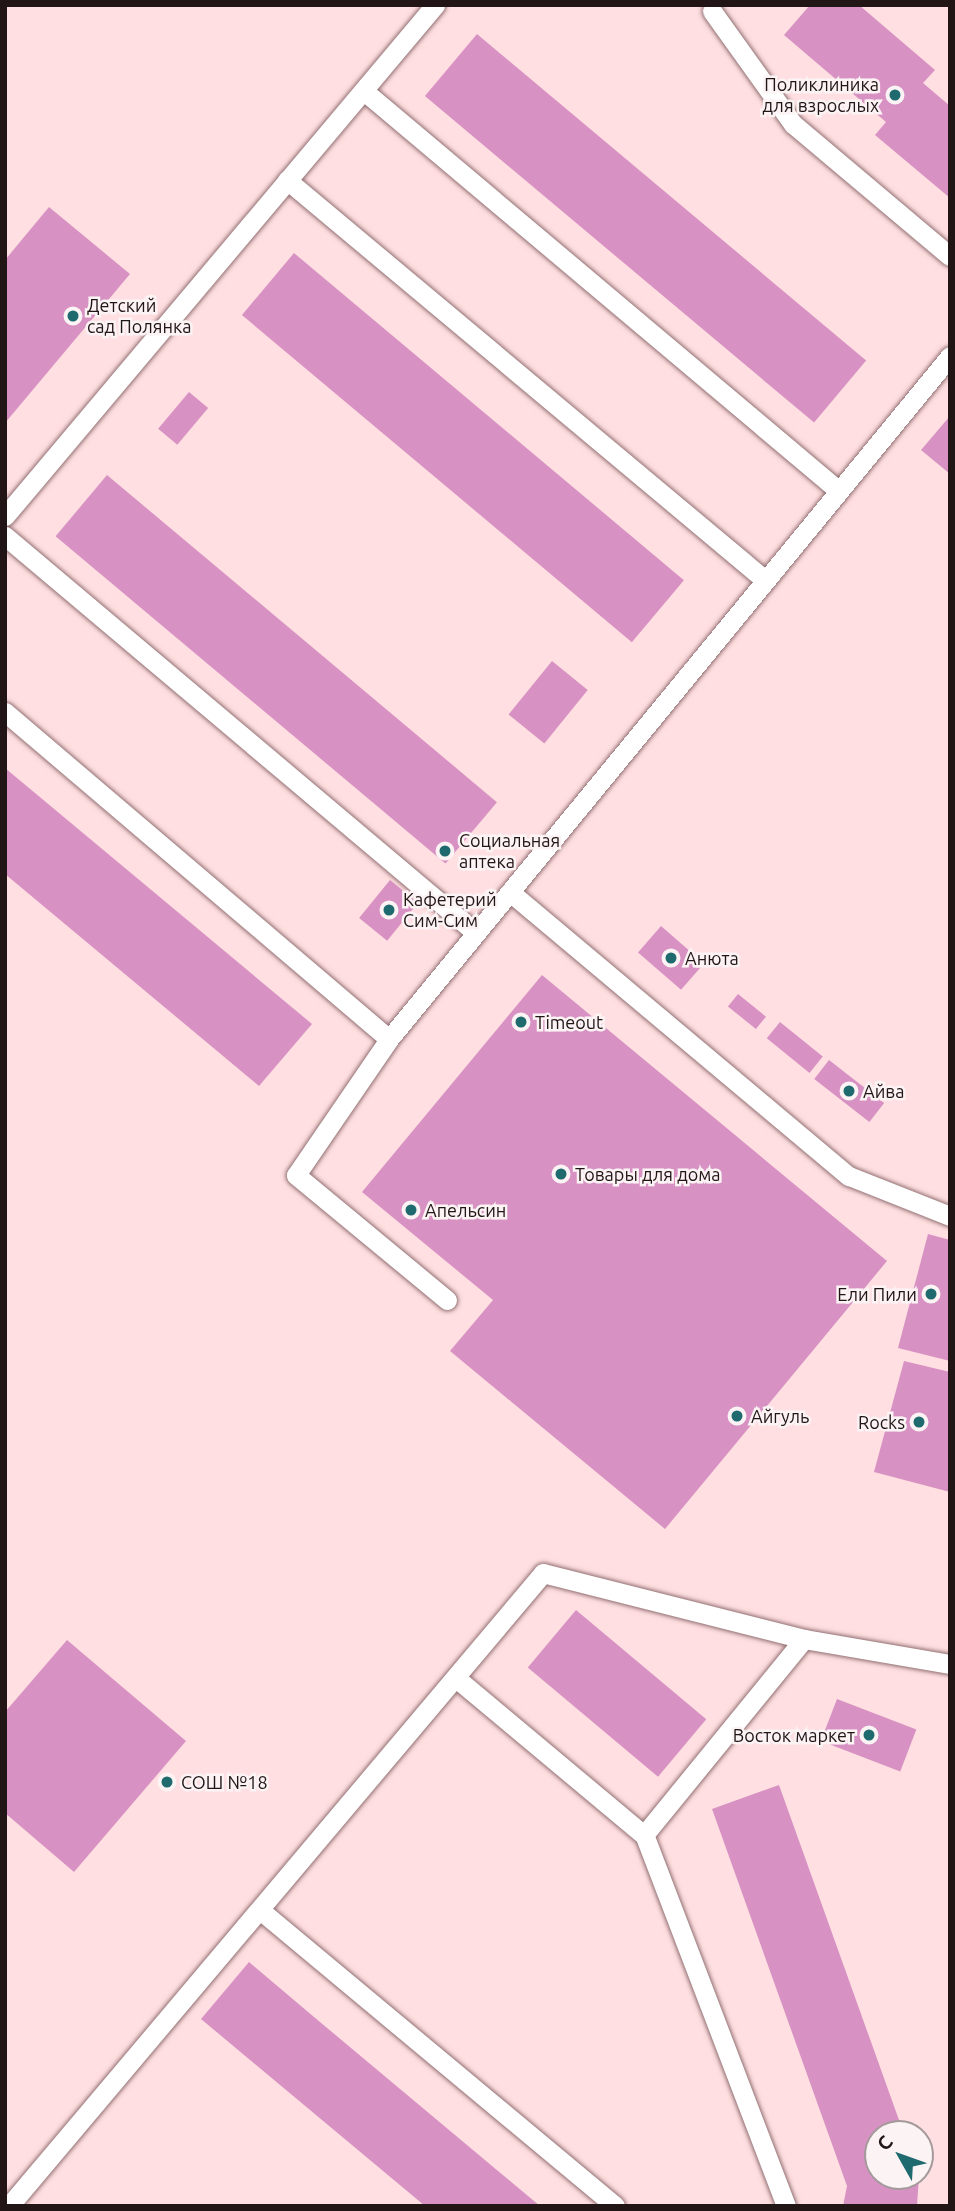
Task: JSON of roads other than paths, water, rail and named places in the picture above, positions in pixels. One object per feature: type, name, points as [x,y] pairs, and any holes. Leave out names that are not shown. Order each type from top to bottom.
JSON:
[{"type":"lane","points":[[5,516],[435,5]]},
{"type":"lane","points":[[712,7],[793,124],[950,256]]},
{"type":"lane","points":[[363,91],[839,491]]},
{"type":"lane","points":[[287,180],[765,580]]},
{"type":"lane","points":[[447,1300],[296,1175],[389,1039],[950,356]]},
{"type":"lane","points":[[5,536],[476,933]]},
{"type":"lane","points":[[5,712],[389,1039]]},
{"type":"lane","points":[[510,892],[849,1176],[950,1216]]},
{"type":"lane","points":[[9,2206],[543,1573],[804,1639],[950,1664]]},
{"type":"lane","points":[[644,1835],[804,1639]]},
{"type":"lane","points":[[456,1678],[644,1835],[786,2206]]},
{"type":"lane","points":[[260,1910],[615,2206]]},
{"type":"place","name":"Поликлиника для взрослых","points":[[895,95]]},
{"type":"place","name":"Детский сад Полянка","points":[[73,316]]},
{"type":"place","name":"Социальная аптека","points":[[445,851]]},
{"type":"place","name":"Кафетерий Сим-Сим","points":[[389,910]]},
{"type":"place","name":"Анюта","points":[[671,958]]},
{"type":"place","name":"Timeout","points":[[521,1022]]},
{"type":"place","name":"Айва","points":[[849,1091]]},
{"type":"place","name":"Товары для дома","points":[[561,1174]]},
{"type":"place","name":"Апельсин","points":[[411,1210]]},
{"type":"place","name":"Ели Пили","points":[[931,1294]]},
{"type":"place","name":"Айгуль","points":[[737,1416]]},
{"type":"place","name":"Rocks","points":[[919,1422]]},
{"type":"place","name":"Восток маркет","points":[[869,1735]]},
{"type":"place","name":"СОШ №18","points":[[167,1782]]}]
